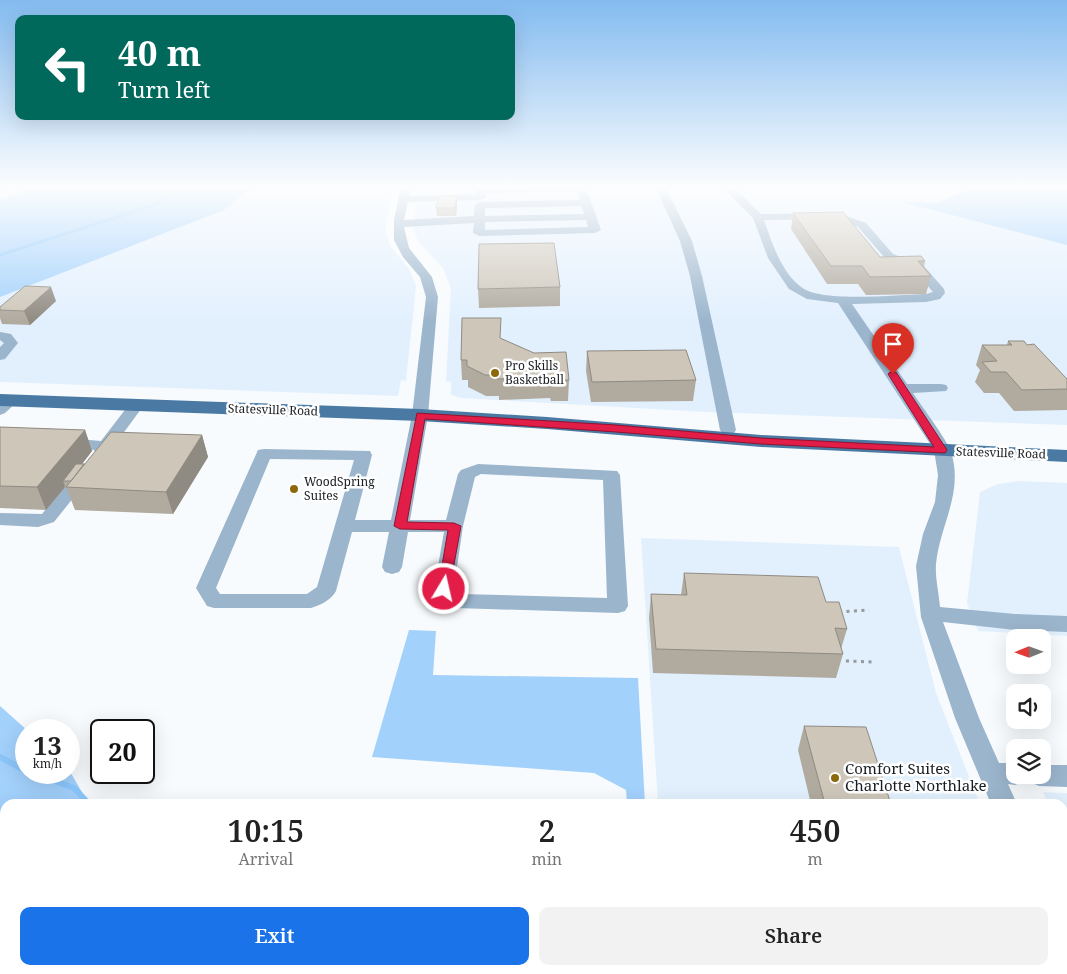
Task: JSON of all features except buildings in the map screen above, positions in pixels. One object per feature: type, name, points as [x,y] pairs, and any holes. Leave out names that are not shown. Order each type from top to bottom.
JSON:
[{"type":"main road","name":"Statesville Road","points":[[3,404],[136,405],[420,415],[547,423],[761,441],[939,444],[1067,442]]},
{"type":"main road","name":"Statesville Road","points":[[547,423],[728,430],[939,444],[1067,456]]},
{"type":"street","points":[[392,567],[420,415],[432,297],[430,283],[426,274],[400,243],[399,231]]},
{"type":"street","points":[[479,231],[479,233],[539,231]]},
{"type":"street","points":[[681,231],[696,276],[728,430]]},
{"type":"street","points":[[763,231],[782,272],[789,282],[800,292],[819,299],[926,298],[936,296],[939,293],[938,289],[919,268],[889,256],[868,231]]},
{"type":"street","points":[[842,299],[939,444],[947,475],[944,502],[932,534],[926,566],[931,612],[967,718],[1003,773],[1004,799]]},
{"type":"street","points":[[0,336],[6,337],[10,343],[0,356]]},
{"type":"street","points":[[903,389],[940,388]]},
{"type":"street","points":[[91,464],[136,405]]},
{"type":"street","points":[[48,442],[105,446]]},
{"type":"street","points":[[264,454],[364,455],[344,526],[326,591],[311,601],[214,601],[206,588],[264,454]]},
{"type":"street","points":[[478,469],[611,475],[618,606],[456,601],[444,589],[454,526],[467,474],[478,469]]},
{"type":"street","points":[[0,519],[38,521],[48,518],[73,487]]},
{"type":"street","points":[[344,526],[454,526]]},
{"type":"street","points":[[931,612],[1014,622],[1067,624]]},
{"type":"street","points":[[1051,775],[1067,776]]},
{"type":"path","points":[[832,612],[869,610]]},
{"type":"path","points":[[846,661],[874,662]]},
{"type":"shaded area","points":[[0,231],[385,231],[390,246],[409,269],[416,286],[406,381],[401,380],[398,396],[0,382]]},
{"type":"shaded area","points":[[0,231],[169,231],[0,297]]},
{"type":"shaded area","points":[[414,231],[1067,231],[1067,425],[705,412],[461,398],[451,395],[451,382],[446,381],[451,288],[443,268],[418,241]]},
{"type":"shaded area","points":[[1015,231],[1067,231],[1067,245]]},
{"type":"shaded area","points":[[1020,481],[1067,483],[1067,636],[1051,635],[1051,629],[1006,629],[1006,633],[978,631],[967,603],[980,492],[998,484]]},
{"type":"shaded area","points":[[641,538],[899,547],[936,693],[978,799],[658,799]]},
{"type":"shaded area","points":[[409,630],[436,631],[433,675],[638,678],[645,799],[627,799],[626,790],[594,773],[372,757]]},
{"type":"shaded area","points":[[0,706],[15,719],[15,784],[77,784],[86,799],[0,799]]},
{"type":"shaded area","points":[[1043,792],[1067,793],[1067,799],[1046,799]]},
{"type":"waterway","points":[[0,255],[73,231]]},
{"type":"waterway","points":[[0,757],[15,765]]},
{"type":"waterway","points":[[63,784],[74,788],[84,799]]},
{"type":"place","name":"Pro Skills Basketball","points":[[495,373]]},
{"type":"place","name":"WoodSpring Suites","points":[[294,489]]},
{"type":"place","name":"Comfort Suites Charlotte Northlake","points":[[835,778]]},
{"type":"route","points":[[444,589],[454,526],[400,526],[420,415],[616,428],[761,441],[942,450],[893,374]]}]
